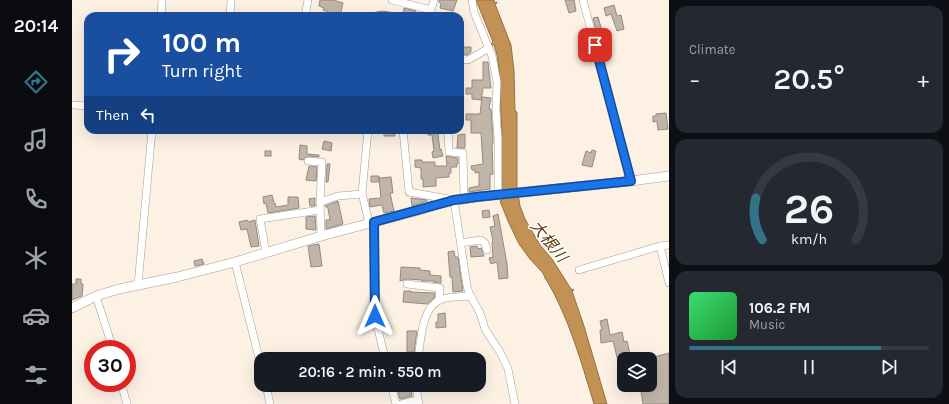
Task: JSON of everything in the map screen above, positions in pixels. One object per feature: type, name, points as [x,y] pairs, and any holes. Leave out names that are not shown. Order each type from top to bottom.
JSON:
[{"type":"street","points":[[161,12],[162,0]]},
{"type":"street","points":[[230,12],[231,0]]},
{"type":"street","points":[[305,12],[308,0]]},
{"type":"street","points":[[392,0],[431,10],[434,0]]},
{"type":"street","points":[[472,0],[474,12],[492,56],[496,82],[498,195]]},
{"type":"street","points":[[583,0],[631,181]]},
{"type":"street","points":[[464,60],[468,60],[489,48]]},
{"type":"street","points":[[72,105],[84,106]]},
{"type":"street","points":[[138,285],[152,134]]},
{"type":"street","points":[[368,134],[362,194],[372,223],[375,316],[383,352]]},
{"type":"street","points":[[403,134],[409,192],[454,200]]},
{"type":"street","points":[[448,134],[449,152],[463,153],[464,198]]},
{"type":"street","points":[[308,162],[322,162],[320,202],[321,236]]},
{"type":"street","points":[[72,308],[96,296],[119,289],[235,262],[321,236],[454,200],[669,176]]},
{"type":"street","points":[[320,202],[338,196],[362,194]]},
{"type":"street","points":[[454,200],[467,286],[480,313],[485,329],[500,352],[508,369],[515,404]]},
{"type":"street","points":[[266,253],[260,219],[320,210]]},
{"type":"street","points":[[461,243],[481,240],[487,250]]},
{"type":"street","points":[[579,270],[660,246],[669,245]]},
{"type":"street","points":[[660,246],[669,283]]},
{"type":"street","points":[[235,262],[258,352]]},
{"type":"street","points":[[407,284],[440,288],[439,300]]},
{"type":"street","points":[[96,296],[110,340]]},
{"type":"street","points":[[419,352],[424,321],[429,308],[439,300],[471,296]]},
{"type":"street","points":[[124,392],[127,404]]},
{"type":"street","points":[[267,392],[270,404]]},
{"type":"street","points":[[393,392],[396,404]]},
{"type":"street","points":[[401,404],[418,402],[417,392]]},
{"type":"shaded area","name":"大根川","points":[[476,0],[494,0],[495,3],[497,2],[495,4],[511,45],[514,71],[515,111],[517,112],[517,187],[520,206],[525,219],[540,245],[552,259],[571,289],[574,290],[572,291],[607,404],[594,404],[568,324],[542,272],[519,244],[500,201],[502,200],[502,137],[499,69],[494,45],[491,45],[493,42]]},
{"type":"building","points":[[320,0],[333,0],[343,3],[341,12],[327,12],[323,10],[324,8],[319,6]]},
{"type":"building","points":[[439,0],[457,0],[453,11],[440,8],[441,4]]},
{"type":"building","points":[[565,0],[574,0],[576,11],[569,13]]},
{"type":"building","points":[[614,5],[617,16],[621,15],[624,29],[617,31],[611,14],[606,16],[604,8]]},
{"type":"building","points":[[404,8],[416,11],[416,12],[404,12]]},
{"type":"building","points":[[598,17],[607,48],[601,50],[593,18]]},
{"type":"building","points":[[464,47],[471,47],[471,52],[467,55],[464,55]]},
{"type":"building","points":[[483,62],[488,62],[491,88],[483,88],[481,100],[472,99],[472,94],[466,94],[466,88],[472,88],[472,80],[483,80]]},
{"type":"building","points":[[482,97],[491,98],[489,109],[491,109],[493,138],[493,174],[490,175],[490,189],[469,192],[469,188],[479,186],[479,172],[475,173],[475,170],[472,170],[471,166],[483,164],[481,133],[471,133],[471,120],[466,120],[466,114],[480,114]]},
{"type":"building","points":[[666,113],[668,129],[658,130],[657,121],[653,122],[653,116],[656,116],[656,114]]},
{"type":"building","points":[[384,134],[395,134],[395,136],[384,136]]},
{"type":"building","points":[[438,134],[440,150],[441,149],[443,156],[433,158],[432,152],[434,151],[432,135],[428,135]]},
{"type":"building","points":[[465,134],[465,148],[457,148],[458,135]]},
{"type":"building","points":[[324,141],[332,143],[331,151],[322,149]]},
{"type":"building","points":[[300,145],[307,146],[307,154],[319,155],[319,157],[308,156],[303,160],[299,159]]},
{"type":"building","points":[[592,150],[596,151],[592,167],[582,165],[586,151],[591,153]]},
{"type":"building","points":[[265,151],[271,151],[271,156],[265,156]]},
{"type":"building","points":[[446,156],[458,158],[458,164],[456,164],[457,167],[451,167],[449,177],[436,178],[436,186],[423,187],[421,168],[415,167],[415,160],[422,160],[422,162],[435,162],[435,166],[447,166]]},
{"type":"building","points":[[327,164],[330,164],[328,182],[326,182]]},
{"type":"building","points":[[309,166],[317,167],[316,181],[306,180]]},
{"type":"building","points":[[371,176],[379,176],[379,182],[371,182]]},
{"type":"building","points":[[391,177],[393,193],[390,193],[394,211],[384,213],[382,205],[370,207],[369,199],[381,198],[379,178]]},
{"type":"building","points":[[272,195],[276,207],[288,205],[288,197],[298,197],[299,208],[268,213],[263,197]]},
{"type":"building","points":[[315,198],[315,206],[310,206],[309,199]]},
{"type":"building","points":[[411,198],[427,200],[427,201],[412,206]]},
{"type":"building","points":[[338,201],[343,224],[326,229],[326,220],[330,220],[328,208],[325,206]]},
{"type":"building","points":[[489,210],[490,217],[483,218],[482,211]]},
{"type":"building","points":[[498,214],[508,278],[499,279],[497,262],[491,264],[489,258],[493,257],[493,241],[490,227],[495,226],[493,216]]},
{"type":"building","points":[[315,216],[316,230],[306,229],[306,217]]},
{"type":"building","points":[[247,220],[248,222],[255,220],[259,246],[251,247],[247,229],[241,230],[239,222]]},
{"type":"building","points":[[319,244],[322,266],[311,267],[308,246]]},
{"type":"building","points":[[477,246],[478,249],[481,248],[484,256],[471,257],[470,247]]},
{"type":"building","points":[[454,251],[455,257],[458,257],[463,291],[453,292],[448,252]]},
{"type":"building","points":[[202,259],[204,264],[195,266],[194,261]]},
{"type":"building","points":[[401,267],[420,268],[420,270],[430,271],[430,275],[441,276],[441,283],[407,279],[400,281]]},
{"type":"building","points":[[76,279],[81,279],[81,284],[83,284],[82,296],[72,300],[72,284],[76,284]]},
{"type":"building","points":[[404,291],[435,293],[434,298],[427,304],[403,302]]},
{"type":"building","points":[[445,313],[446,327],[436,328],[438,314]]},
{"type":"building","points":[[607,319],[610,335],[622,332],[624,342],[627,341],[629,352],[617,352],[617,357],[613,341],[601,343],[600,330],[602,330],[600,321]]},
{"type":"building","points":[[407,331],[417,331],[414,352],[407,352]]},
{"type":"building","points":[[669,353],[669,404],[643,404],[641,392],[657,392],[657,356]]},
{"type":"building","points":[[398,392],[412,392],[412,396],[400,399]]},
{"type":"route","points":[[375,316],[374,222],[454,200],[631,181],[595,45]]}]
